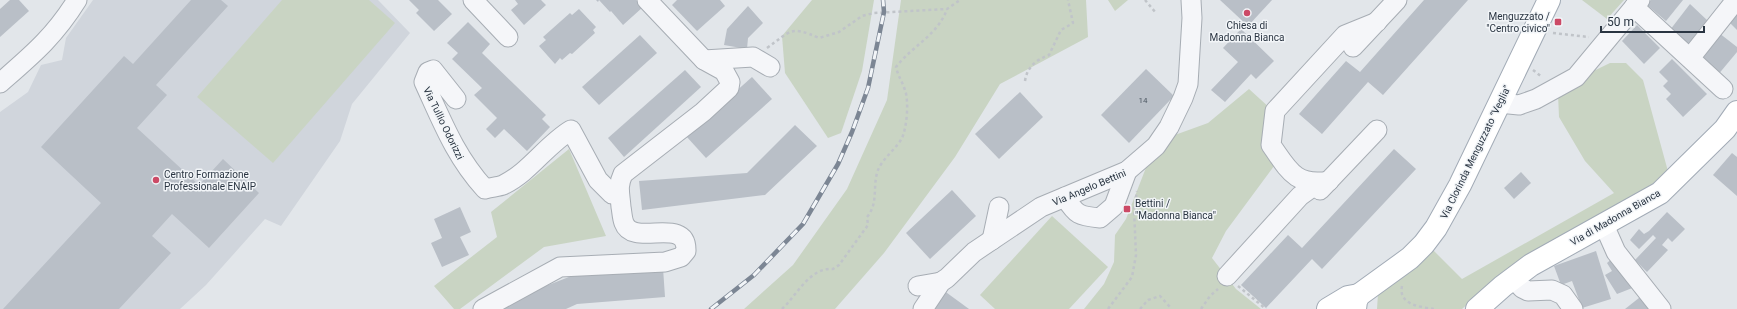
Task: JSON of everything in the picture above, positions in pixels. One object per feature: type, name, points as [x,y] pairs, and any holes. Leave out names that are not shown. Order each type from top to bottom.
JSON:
[{"type":"main road","name":"Via Clorinda Menguzzato \"Veglia\"","points":[[1328,309],[1348,297],[1365,299],[1424,244],[1436,228],[1460,185],[1549,0]]},
{"type":"main road","name":"Via di Madonna Bianca","points":[[1479,308],[1530,265],[1660,193],[1725,129],[1737,112]]},
{"type":"street","points":[[0,83],[39,49],[61,25],[77,0]]},
{"type":"street","points":[[473,0],[508,37]]},
{"type":"street","points":[[483,309],[560,267],[665,262],[681,257],[686,251],[686,247],[682,239],[675,234],[662,232],[642,234],[631,230],[624,224],[618,185],[623,174],[702,112],[729,88],[730,82],[724,70],[704,60],[647,0]]},
{"type":"street","name":"Via Angelo Bettini","points":[[923,309],[941,282],[974,252],[1041,208],[1127,171],[1156,146],[1183,98],[1188,84],[1192,18],[1191,0]]},
{"type":"street","points":[[1353,47],[1397,0]]},
{"type":"street","points":[[1690,58],[1736,0]]},
{"type":"street","points":[[1499,103],[1519,105],[1536,99],[1576,77],[1637,4],[1724,90]]},
{"type":"street","points":[[1323,182],[1304,181],[1291,174],[1271,144],[1275,111],[1345,35],[1377,22]]},
{"type":"street","points":[[704,60],[753,57],[770,67]]},
{"type":"street","name":"Via Tullio Odorizzi","points":[[456,99],[433,70],[428,72],[424,82],[448,135],[460,159],[485,189],[502,185],[517,176],[559,137],[571,130],[598,180],[612,194],[619,192]]},
{"type":"street","points":[[1306,206],[1323,182],[1377,130]]},
{"type":"street","points":[[1065,197],[1072,208],[1083,216],[1100,218],[1114,206],[1127,171]]},
{"type":"street","points":[[1224,281],[1300,196],[1323,182]]},
{"type":"street","points":[[992,240],[999,207]]},
{"type":"street","points":[[1604,225],[1616,252],[1661,309]]},
{"type":"street","points":[[1513,278],[1522,288],[1528,291],[1552,290],[1563,295],[1573,309]]},
{"type":"street","points":[[918,286],[941,282]]},
{"type":"path","points":[[782,309],[811,276],[825,268],[833,269],[839,265],[868,225],[867,217],[871,213],[876,199],[878,170],[902,137],[906,118],[907,104],[905,89],[898,78],[896,67],[936,30],[947,9],[960,0]]},
{"type":"path","points":[[1025,81],[1026,71],[1040,58],[1049,55],[1061,30],[1073,23],[1068,0]]},
{"type":"path","points":[[1145,0],[1156,13]]},
{"type":"path","points":[[753,57],[791,31],[801,30],[819,38],[839,32],[862,16],[874,13],[947,9]]},
{"type":"path","points":[[1553,33],[1607,39]]},
{"type":"path","points":[[1108,309],[1132,277],[1136,255],[1134,209],[1138,195],[1137,188]]},
{"type":"path","points":[[1202,309],[1210,296],[1224,281],[1266,309]]},
{"type":"path","points":[[1140,309],[1148,300],[1160,296],[1170,307],[1169,309]]},
{"type":"shaded area","name":"Centro Formazione Professionale ENAIP","points":[[93,0],[378,0],[410,33],[352,104],[340,141],[281,226],[265,219],[206,285],[180,309],[0,309],[0,112],[28,92],[41,65],[62,60],[66,38]]},
{"type":"green space","points":[[282,0],[369,0],[395,23],[273,163],[197,97]]},
{"type":"green space","points":[[812,0],[874,0],[862,71],[841,133],[828,138],[785,73],[782,36]]},
{"type":"green space","points":[[901,0],[1086,0],[1088,37],[1000,84],[955,157],[884,253],[835,309],[744,309],[793,265],[847,189],[887,100]]},
{"type":"green space","points":[[1108,0],[1128,0],[1115,11]]},
{"type":"green space","points":[[1582,0],[1624,0],[1607,19]]},
{"type":"green space","points":[[1610,63],[1626,63],[1643,80],[1669,175],[1471,301],[1462,309],[1377,309],[1378,294],[1431,248],[1462,279],[1614,193],[1585,161],[1559,117],[1558,94],[1573,81]]},
{"type":"green space","points":[[1249,89],[1271,109],[1267,148],[1274,166],[1226,231],[1212,258],[1236,289],[1261,309],[1084,309],[1104,284],[1114,262],[1115,235],[1126,219],[1149,160],[1161,140],[1208,123]]},
{"type":"green space","points":[[569,149],[606,236],[544,247],[460,309],[454,309],[434,286],[497,237],[491,212]]},
{"type":"green space","points":[[1052,216],[1108,267],[1069,309],[995,309],[980,295]]},
{"type":"building","points":[[10,0],[19,0],[29,11],[0,37],[0,9]]},
{"type":"building","points":[[191,0],[221,0],[228,6],[156,85],[167,95],[137,128],[199,185],[223,159],[259,193],[209,248],[172,214],[152,236],[171,253],[119,309],[3,309],[101,203],[41,147],[124,56],[133,64]]},
{"type":"building","points":[[409,0],[438,0],[452,14],[434,31],[416,13],[419,10]]},
{"type":"building","points":[[515,0],[541,0],[546,5],[524,25],[511,10],[518,4]]},
{"type":"building","points":[[599,0],[636,0],[643,7],[623,25]]},
{"type":"building","points":[[677,0],[720,0],[725,6],[697,31],[672,5]]},
{"type":"building","name":"Chiesa di Madonna Bianca","points":[[1220,0],[1272,0],[1248,26]]},
{"type":"building","points":[[1424,0],[1468,0],[1383,95],[1368,82],[1322,134],[1299,114],[1346,61],[1360,72]]},
{"type":"building","points":[[1651,0],[1683,0],[1666,21],[1647,5]]},
{"type":"building","points":[[1690,4],[1708,21],[1690,45],[1670,30]]},
{"type":"building","points":[[748,6],[763,23],[748,38],[747,49],[724,45],[727,29]]},
{"type":"building","points":[[579,9],[596,27],[593,30],[595,33],[572,54],[570,53],[562,60],[560,58],[555,64],[539,46],[546,40],[543,37],[570,13],[572,15]]},
{"type":"building","points":[[1737,12],[1737,30],[1729,22]]},
{"type":"building","points":[[468,22],[490,44],[482,53],[546,115],[542,119],[550,127],[527,151],[504,129],[495,138],[486,129],[497,118],[474,95],[482,88],[452,59],[458,53],[447,43]]},
{"type":"building","points":[[1637,25],[1660,48],[1644,64],[1622,41]]},
{"type":"building","points":[[1241,29],[1274,61],[1256,79],[1251,74],[1225,102],[1211,90],[1238,62],[1223,48]]},
{"type":"building","points":[[1719,33],[1737,47],[1737,52],[1717,76],[1697,60]]},
{"type":"building","points":[[640,35],[657,53],[599,105],[582,87]]},
{"type":"building","points":[[1672,59],[1707,94],[1683,117],[1666,99],[1671,94],[1663,86],[1668,81],[1659,72]]},
{"type":"building","points":[[1146,69],[1174,96],[1129,143],[1101,115]]},
{"type":"building","points":[[685,70],[701,87],[624,157],[608,138]]},
{"type":"building","points":[[752,77],[772,99],[706,158],[686,136]]},
{"type":"building","points":[[1020,92],[1043,117],[999,159],[975,134]]},
{"type":"building","points":[[795,125],[817,146],[765,195],[642,210],[639,181],[747,173]]},
{"type":"building","points":[[1394,149],[1416,169],[1322,269],[1312,259],[1266,308],[1241,285],[1288,235],[1302,248]]},
{"type":"building","points":[[1732,153],[1737,157],[1737,196],[1713,175]]},
{"type":"building","points":[[1521,172],[1531,183],[1514,199],[1504,188]]},
{"type":"building","points":[[952,190],[976,216],[930,259],[906,233]]},
{"type":"building","points":[[460,207],[471,232],[460,237],[469,255],[442,267],[431,243],[442,238],[434,219]]},
{"type":"building","points":[[1667,212],[1685,229],[1672,242],[1668,238],[1662,245],[1668,250],[1647,272],[1635,260],[1656,238],[1653,235],[1639,249],[1630,240],[1639,229],[1644,234],[1649,231]]},
{"type":"building","points":[[1596,251],[1611,299],[1582,308],[1572,281],[1561,285],[1554,266]]},
{"type":"building","points":[[1615,256],[1640,285],[1617,294],[1605,275],[1612,271],[1607,263]]},
{"type":"building","points":[[663,268],[665,297],[577,304],[566,309],[492,309],[497,305],[574,275]]},
{"type":"building","points":[[943,290],[969,309],[930,309]]},
{"type":"building","points":[[1644,294],[1655,309],[1625,309]]},
{"type":"railway","points":[[711,309],[754,275],[803,224],[838,164],[852,132],[868,88],[884,12],[883,0]]},
{"type":"place","name":"Chiesa di Madonna Bianca","points":[[1247,13]]},
{"type":"place","name":"Menguzzato / \"Centro civico\"","points":[[1558,22]]},
{"type":"place","name":"Centro Formazione Professionale ENAIP","points":[[156,180]]},
{"type":"place","name":"Bettini / \"Madonna Bianca\"","points":[[1127,209]]}]
